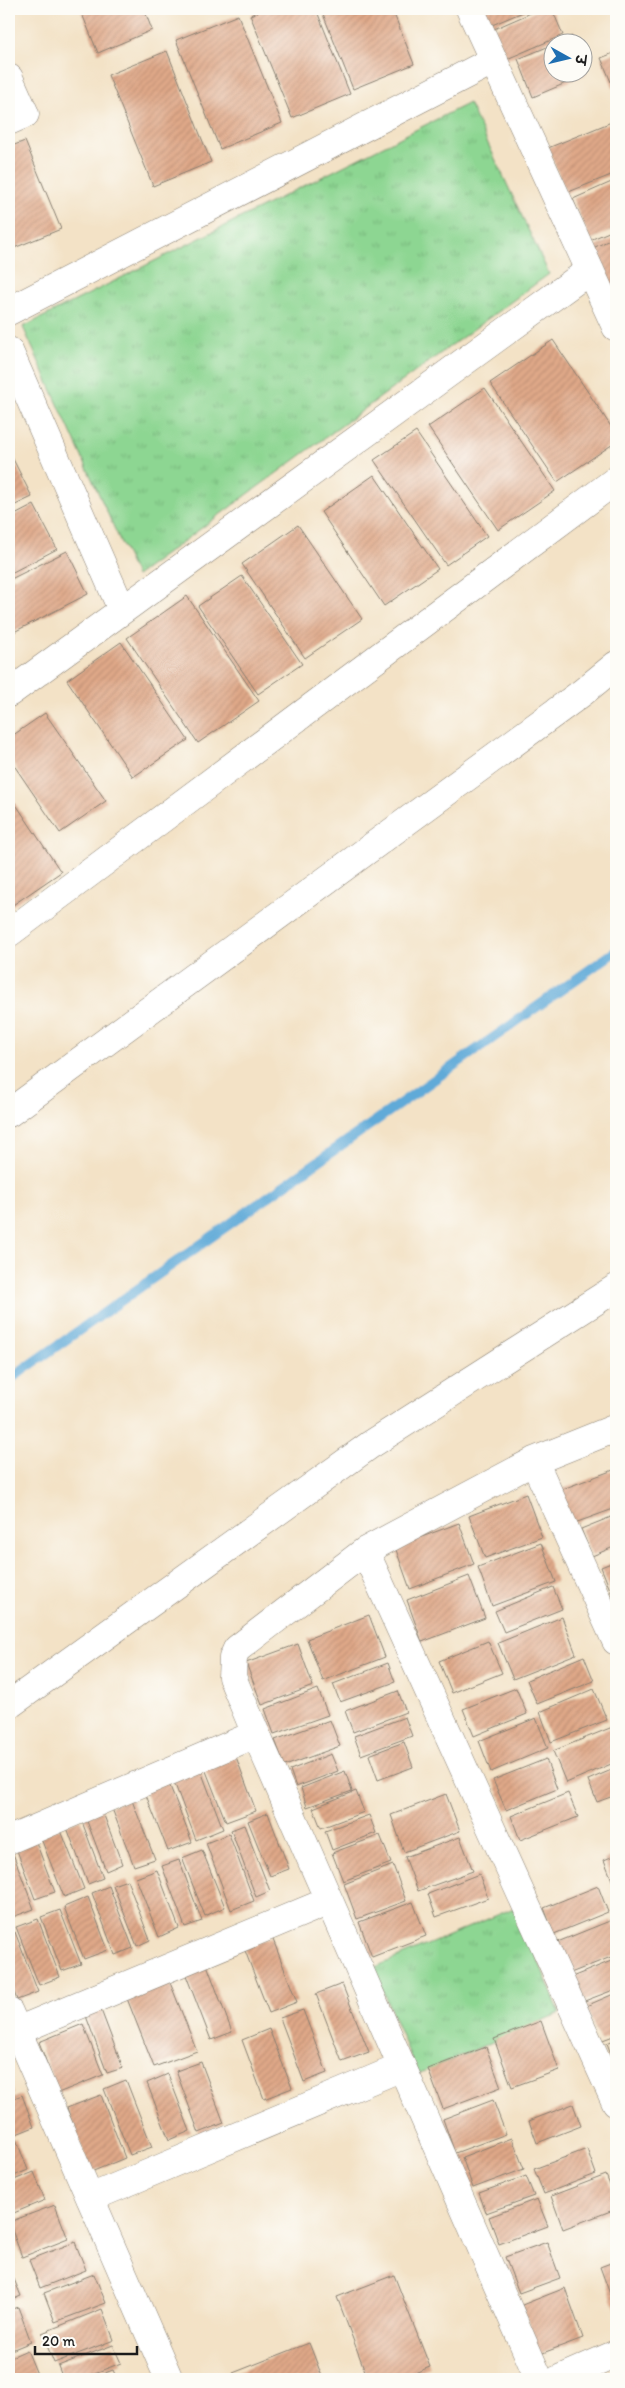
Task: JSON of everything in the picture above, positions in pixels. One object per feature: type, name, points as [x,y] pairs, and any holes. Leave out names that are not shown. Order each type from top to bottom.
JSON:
[{"type":"street","points":[[470,9],[616,327]]},
{"type":"street","points":[[9,311],[494,60]]},
{"type":"street","points":[[9,78],[25,114],[9,121]]},
{"type":"street","points":[[9,693],[590,270]]},
{"type":"street","points":[[9,351],[122,610]]},
{"type":"street","points":[[9,933],[616,480]]},
{"type":"street","points":[[9,1113],[568,703],[616,665]]},
{"type":"street","points":[[9,1705],[370,1445],[616,1288]]},
{"type":"street","points":[[539,2379],[256,1734],[232,1677],[233,1658],[238,1650],[365,1551],[534,1461],[616,1428]]},
{"type":"street","points":[[534,1461],[616,1641]]},
{"type":"street","points":[[365,1551],[616,2103]]},
{"type":"street","points":[[9,1840],[256,1734]]},
{"type":"street","points":[[169,2379],[13,2021],[329,1901]]},
{"type":"street","points":[[90,2198],[402,2067]]},
{"type":"street","points":[[559,2379],[616,2354]]},
{"type":"green space","points":[[469,103],[549,274],[136,576],[23,327]]},
{"type":"green space","points":[[516,1907],[560,2013],[418,2074],[373,1968]]},
{"type":"building","points":[[80,9],[144,9],[152,30],[98,53]]},
{"type":"building","points":[[265,9],[316,9],[350,94],[292,118],[250,15]]},
{"type":"building","points":[[321,9],[392,9],[414,64],[353,89]]},
{"type":"building","points":[[485,9],[530,9],[492,25]]},
{"type":"building","points":[[540,9],[552,9],[562,32],[542,32],[542,44],[507,59],[494,29]]},
{"type":"building","points":[[238,15],[282,123],[220,149],[176,40]]},
{"type":"building","points":[[542,49],[542,82],[568,82],[533,97],[518,59]]},
{"type":"building","points":[[167,51],[211,162],[153,186],[108,75]]},
{"type":"building","points":[[616,52],[616,94],[601,58]]},
{"type":"building","points":[[614,121],[616,127],[616,173],[566,193],[548,148]]},
{"type":"building","points":[[25,141],[61,229],[9,250],[9,147]]},
{"type":"building","points":[[616,180],[616,229],[590,240],[573,199]]},
{"type":"building","points":[[616,237],[616,286],[610,288],[593,248]]},
{"type":"building","points":[[553,340],[616,434],[616,442],[557,482],[490,383]]},
{"type":"building","points":[[485,388],[555,491],[498,530],[428,427]]},
{"type":"building","points":[[416,432],[487,536],[446,565],[374,460]]},
{"type":"building","points":[[9,454],[32,497],[9,508]]},
{"type":"building","points":[[374,475],[438,569],[384,606],[321,512]]},
{"type":"building","points":[[34,505],[57,549],[9,574],[9,518]]},
{"type":"building","points":[[298,525],[362,619],[305,658],[242,564]]},
{"type":"building","points":[[67,551],[88,594],[12,633],[9,626],[9,580]]},
{"type":"building","points":[[242,576],[302,664],[258,694],[198,606]]},
{"type":"building","points":[[187,596],[259,701],[198,743],[127,638]]},
{"type":"building","points":[[121,642],[188,740],[133,777],[67,680]]},
{"type":"building","points":[[45,713],[106,801],[60,833],[9,758],[9,738]]},
{"type":"building","points":[[9,794],[61,872],[10,907],[9,905]]},
{"type":"building","points":[[616,1469],[616,1508],[572,1524],[560,1490]]},
{"type":"building","points":[[526,1494],[542,1537],[485,1558],[469,1516]]},
{"type":"building","points":[[616,1515],[616,1546],[592,1556],[581,1529]]},
{"type":"building","points":[[459,1523],[474,1564],[410,1589],[395,1547]]},
{"type":"building","points":[[541,1543],[556,1582],[492,1606],[478,1567]]},
{"type":"building","points":[[616,1561],[616,1595],[613,1597],[601,1567]]},
{"type":"building","points":[[469,1576],[485,1618],[422,1642],[407,1600]]},
{"type":"building","points":[[553,1587],[562,1609],[504,1632],[495,1611]]},
{"type":"building","points":[[369,1615],[385,1657],[323,1681],[307,1639]]},
{"type":"building","points":[[562,1617],[576,1654],[513,1679],[498,1643]]},
{"type":"building","points":[[488,1641],[502,1673],[452,1693],[439,1661]]},
{"type":"building","points":[[298,1644],[313,1686],[262,1705],[246,1663]]},
{"type":"building","points":[[584,1656],[594,1681],[537,1704],[527,1680]]},
{"type":"building","points":[[388,1663],[395,1682],[340,1702],[333,1684]]},
{"type":"building","points":[[516,1688],[527,1714],[474,1736],[463,1709]]},
{"type":"building","points":[[318,1689],[328,1715],[274,1734],[265,1709]]},
{"type":"building","points":[[594,1689],[607,1720],[551,1742],[540,1712]]},
{"type":"building","points":[[398,1691],[406,1712],[353,1732],[345,1711]]},
{"type":"building","points":[[405,1717],[412,1736],[361,1755],[354,1736]]},
{"type":"building","points":[[536,1718],[548,1748],[491,1772],[479,1741]]},
{"type":"building","points":[[330,1720],[340,1746],[285,1766],[275,1740]]},
{"type":"building","points":[[615,1726],[616,1762],[566,1783],[553,1751]]},
{"type":"building","points":[[404,1742],[413,1767],[378,1780],[369,1755]]},
{"type":"building","points":[[235,1754],[256,1811],[226,1822],[204,1766]]},
{"type":"building","points":[[331,1754],[338,1771],[296,1787],[290,1770]]},
{"type":"building","points":[[546,1759],[557,1789],[506,1810],[493,1780]]},
{"type":"building","points":[[198,1763],[223,1829],[196,1840],[171,1774]]},
{"type":"building","points":[[616,1768],[616,1795],[597,1802],[588,1780]]},
{"type":"building","points":[[345,1771],[352,1791],[307,1807],[301,1788]]},
{"type":"building","points":[[166,1776],[192,1842],[168,1851],[142,1785]]},
{"type":"building","points":[[356,1791],[364,1812],[321,1828],[313,1808]]},
{"type":"building","points":[[568,1793],[578,1817],[520,1840],[511,1816]]},
{"type":"building","points":[[446,1794],[460,1831],[404,1852],[391,1815]]},
{"type":"building","points":[[131,1798],[155,1859],[134,1866],[111,1806]]},
{"type":"building","points":[[102,1810],[122,1864],[106,1871],[85,1816]]},
{"type":"building","points":[[268,1813],[289,1869],[270,1876],[248,1821]]},
{"type":"building","points":[[369,1815],[376,1833],[332,1850],[325,1831]]},
{"type":"building","points":[[81,1819],[103,1878],[88,1884],[66,1825]]},
{"type":"building","points":[[244,1825],[270,1891],[256,1897],[231,1830]]},
{"type":"building","points":[[60,1828],[84,1889],[64,1897],[40,1836]]},
{"type":"building","points":[[229,1834],[254,1901],[231,1910],[206,1843]]},
{"type":"building","points":[[380,1835],[391,1863],[343,1881],[332,1853]]},
{"type":"building","points":[[34,1837],[55,1892],[35,1899],[15,1845]]},
{"type":"building","points":[[460,1837],[473,1871],[418,1891],[405,1857]]},
{"type":"building","points":[[202,1850],[225,1907],[205,1916],[182,1858]]},
{"type":"building","points":[[12,1851],[34,1909],[10,1918],[9,1852]]},
{"type":"building","points":[[616,1855],[616,1890],[604,1860]]},
{"type":"building","points":[[179,1860],[202,1921],[185,1927],[162,1866]]},
{"type":"building","points":[[393,1865],[406,1901],[357,1919],[344,1884]]},
{"type":"building","points":[[157,1870],[179,1928],[159,1937],[136,1878]]},
{"type":"building","points":[[479,1874],[488,1898],[436,1917],[428,1894]]},
{"type":"building","points":[[127,1880],[150,1940],[137,1946],[113,1885]]},
{"type":"building","points":[[109,1886],[133,1948],[115,1955],[92,1893]]},
{"type":"building","points":[[598,1886],[608,1912],[554,1934],[544,1908]]},
{"type":"building","points":[[88,1897],[108,1950],[84,1959],[64,1907]]},
{"type":"building","points":[[413,1902],[426,1936],[372,1957],[359,1922]]},
{"type":"building","points":[[60,1910],[81,1964],[62,1971],[41,1917]]},
{"type":"building","points":[[38,1919],[60,1977],[39,1985],[16,1927]]},
{"type":"building","points":[[612,1920],[616,1930],[616,1955],[568,1974],[555,1943]]},
{"type":"building","points":[[15,1932],[38,1992],[17,2000],[9,1979],[9,1935]]},
{"type":"building","points":[[272,1937],[297,2002],[269,2013],[244,1948]]},
{"type":"building","points":[[616,1959],[616,1989],[582,2002],[572,1977]]},
{"type":"building","points":[[206,1962],[232,2032],[211,2040],[184,1970]]},
{"type":"building","points":[[169,1980],[197,2051],[154,2067],[126,1996]]},
{"type":"building","points":[[342,1984],[369,2052],[342,2062],[316,1994]]},
{"type":"building","points":[[616,1993],[616,2035],[600,2041],[586,2006]]},
{"type":"building","points":[[101,2010],[123,2068],[107,2073],[86,2016]]},
{"type":"building","points":[[303,2010],[327,2073],[304,2082],[280,2018]]},
{"type":"building","points":[[541,2021],[559,2070],[512,2087],[494,2039]]},
{"type":"building","points":[[83,2024],[103,2075],[58,2093],[39,2042]]},
{"type":"building","points":[[269,2029],[292,2088],[264,2099],[242,2040]]},
{"type":"building","points":[[616,2039],[616,2068],[607,2043]]},
{"type":"building","points":[[486,2047],[501,2087],[443,2109],[428,2069]]},
{"type":"building","points":[[201,2062],[224,2123],[199,2133],[176,2071]]},
{"type":"building","points":[[168,2074],[190,2131],[169,2140],[147,2083]]},
{"type":"building","points":[[126,2080],[152,2147],[130,2155],[104,2089]]},
{"type":"building","points":[[9,2081],[14,2094],[9,2096]]},
{"type":"building","points":[[22,2095],[34,2127],[9,2137],[9,2100]]},
{"type":"building","points":[[101,2095],[125,2158],[91,2172],[67,2108]]},
{"type":"building","points":[[493,2100],[506,2134],[455,2153],[443,2119]]},
{"type":"building","points":[[573,2104],[581,2126],[537,2143],[529,2121]]},
{"type":"building","points":[[512,2138],[524,2169],[473,2188],[462,2157]]},
{"type":"building","points":[[16,2139],[28,2170],[9,2178],[9,2142]]},
{"type":"building","points":[[587,2149],[596,2174],[544,2194],[534,2169]]},
{"type":"building","points":[[34,2172],[45,2200],[9,2215],[9,2182]]},
{"type":"building","points":[[606,2175],[616,2201],[616,2209],[563,2229],[551,2196]]},
{"type":"building","points":[[526,2176],[534,2196],[486,2213],[479,2193]]},
{"type":"building","points":[[537,2199],[548,2226],[499,2244],[489,2217]]},
{"type":"building","points":[[55,2205],[68,2239],[22,2257],[9,2222]]},
{"type":"building","points":[[75,2242],[86,2270],[40,2288],[29,2260]]},
{"type":"building","points":[[547,2242],[560,2278],[519,2293],[505,2257]]},
{"type":"building","points":[[616,2261],[616,2310],[600,2267]]},
{"type":"building","points":[[9,2267],[21,2296],[9,2301]]},
{"type":"building","points":[[94,2274],[106,2303],[55,2322],[44,2293]]},
{"type":"building","points":[[394,2275],[430,2367],[399,2379],[368,2379],[337,2297]]},
{"type":"building","points":[[565,2288],[583,2338],[540,2354],[522,2305]]},
{"type":"building","points":[[18,2307],[31,2342],[9,2351],[9,2310]]},
{"type":"building","points":[[102,2309],[114,2340],[54,2363],[42,2333]]},
{"type":"building","points":[[309,2343],[323,2379],[235,2379],[233,2373]]},
{"type":"building","points":[[113,2345],[121,2363],[79,2379],[63,2379],[58,2366]]},
{"type":"building","points":[[27,2350],[39,2379],[9,2379],[9,2358]]},
{"type":"building","points":[[113,2370],[117,2379],[89,2379]]},
{"type":"waterway","points":[[9,1380],[616,951]]}]
